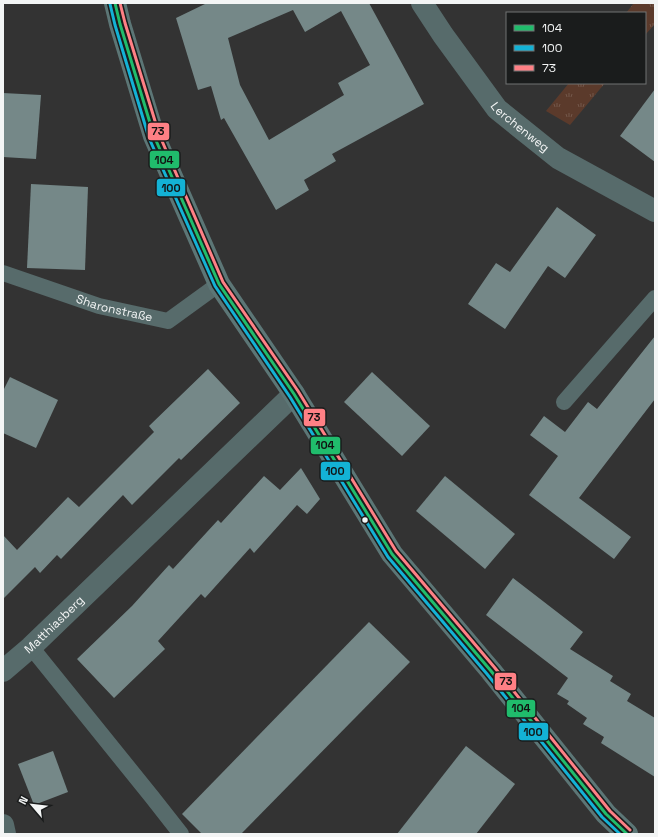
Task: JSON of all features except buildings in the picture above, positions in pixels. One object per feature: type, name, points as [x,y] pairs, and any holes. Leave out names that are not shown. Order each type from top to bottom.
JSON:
[{"type":"street","points":[[115,3],[154,136],[219,284],[294,394],[392,554],[491,671],[606,814],[627,834]]},
{"type":"street","name":"Lerchenweg","points":[[422,3],[497,110],[558,158],[655,211]]},
{"type":"street","name":"Matthiasberg","points":[[3,671],[31,647],[294,394]]},
{"type":"street","points":[[3,825],[5,834]]},
{"type":"lane","name":"Sharonstraße","points":[[3,273],[99,306],[168,320],[219,284]]},
{"type":"lane","points":[[564,402],[655,298]]},
{"type":"lane","points":[[31,647],[181,834]]},
{"type":"green space","points":[[634,3],[655,3],[655,24],[646,34],[646,12],[627,12]]},
{"type":"green space","points":[[568,84],[604,84],[570,125],[546,111]]},
{"type":"transit line","name":"104","points":[[115,3],[154,136],[219,284],[294,394],[392,554],[491,671],[606,814],[627,834]]},
{"type":"transit line","name":"73","points":[[120,3],[159,134],[223,282],[298,391],[396,551],[495,668],[610,811],[630,830]]},
{"type":"transit line","name":"100","points":[[110,4],[149,138],[215,286],[290,397],[388,557],[487,674],[602,817],[620,834]]}]
